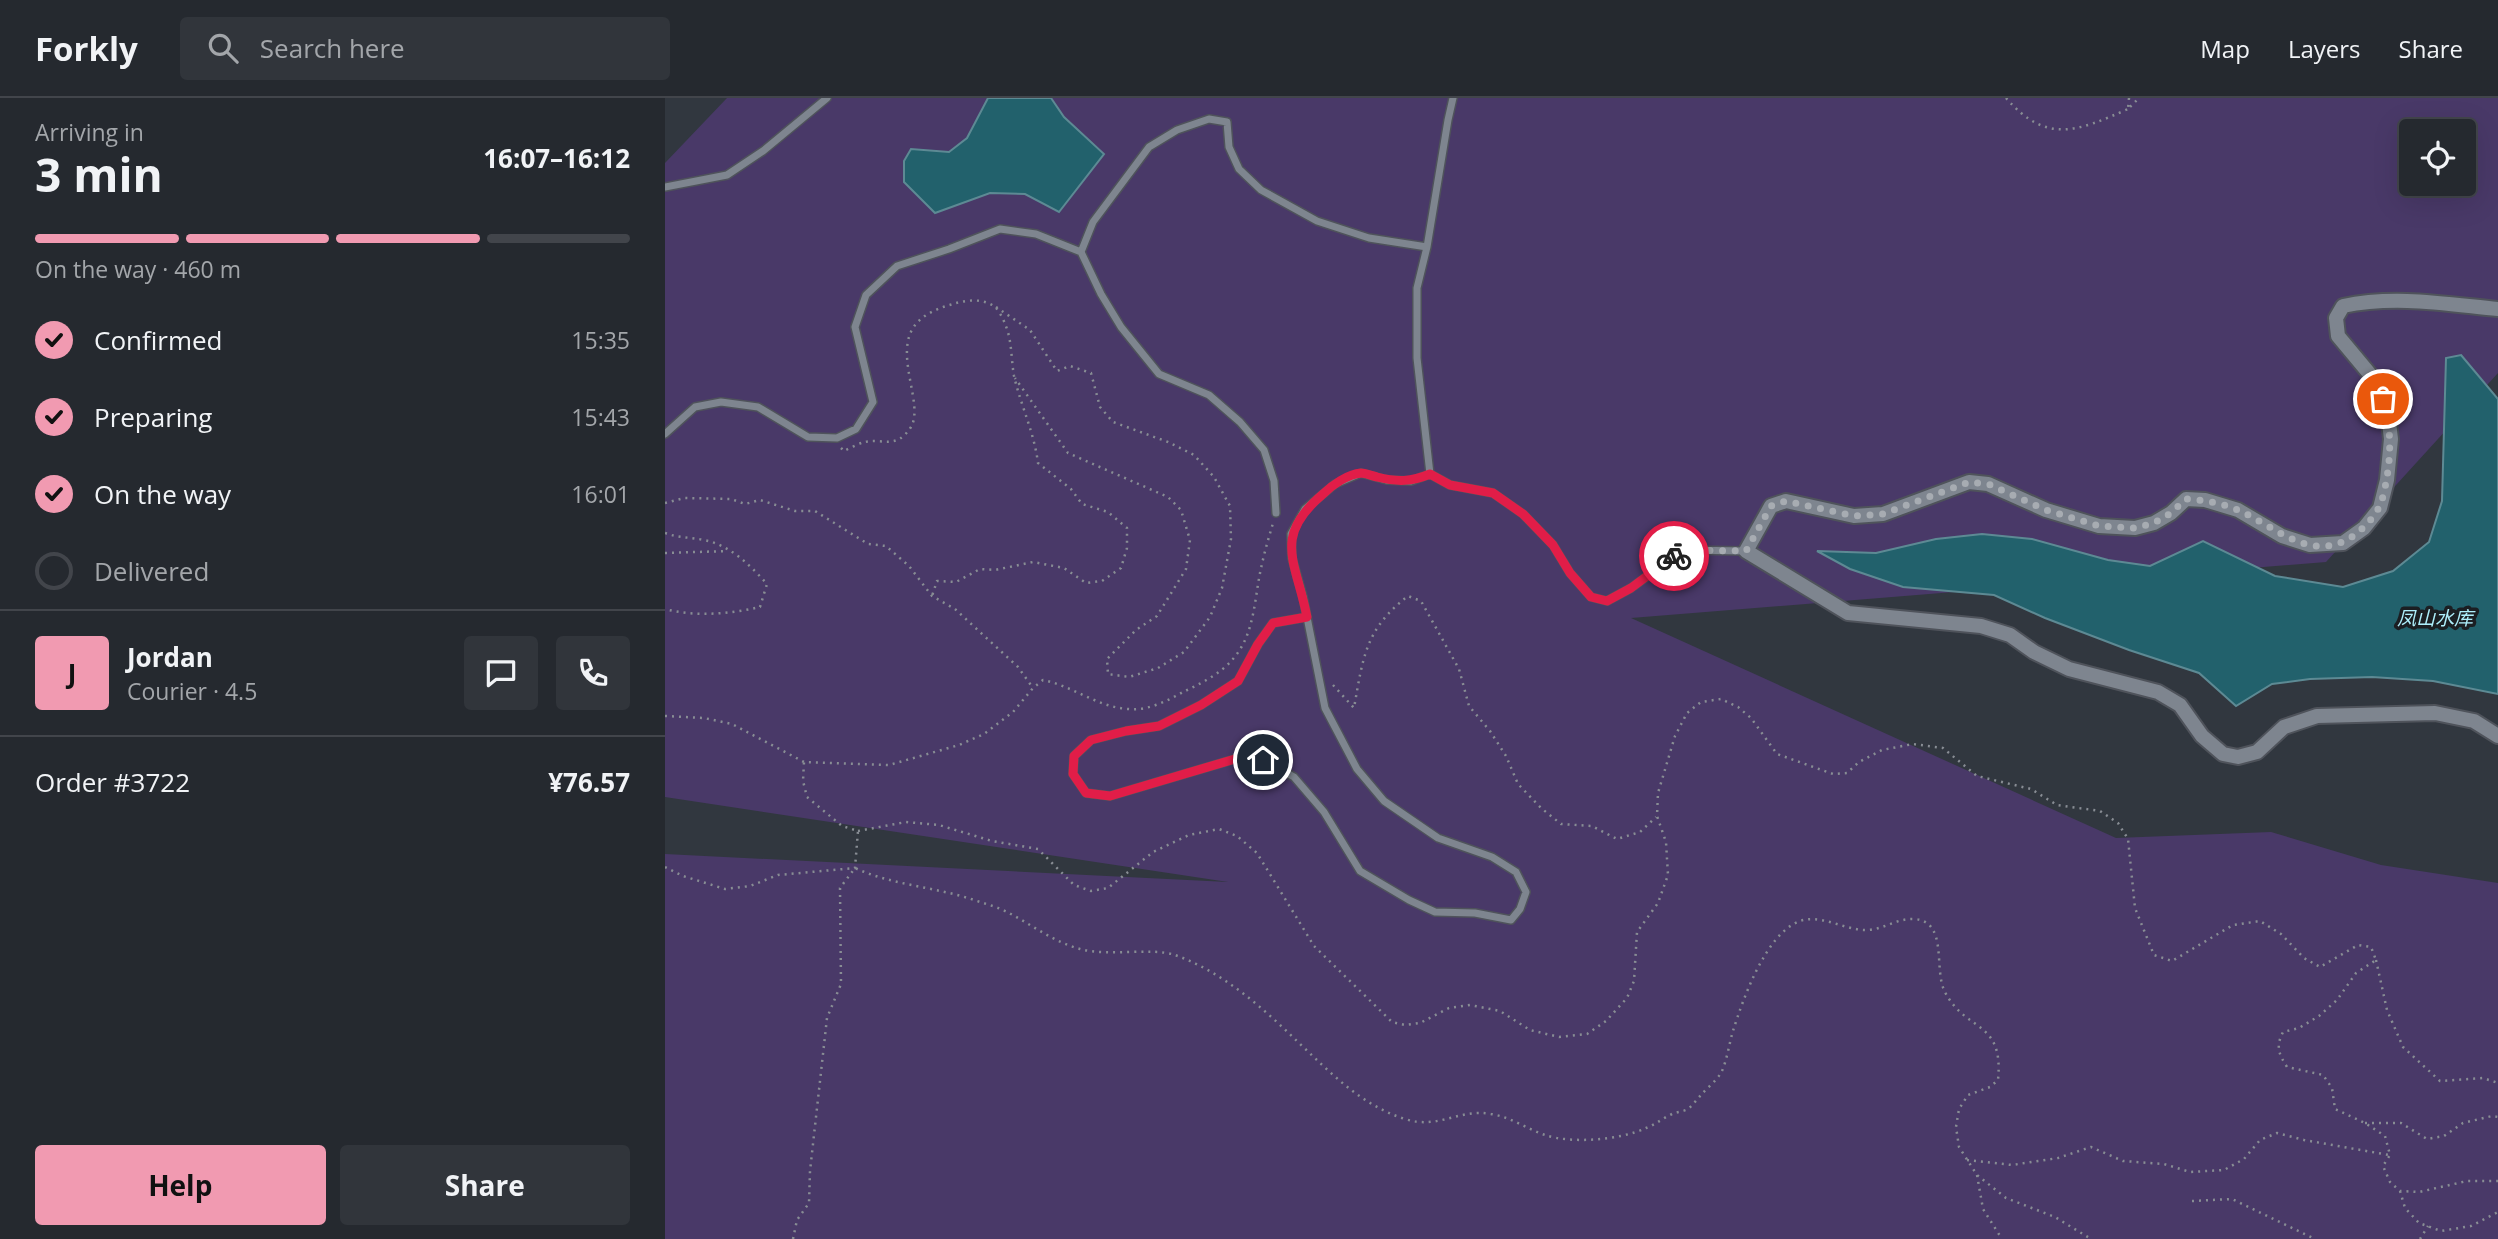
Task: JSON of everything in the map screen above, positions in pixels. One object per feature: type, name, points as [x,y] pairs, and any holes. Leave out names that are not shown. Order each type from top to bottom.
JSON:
[{"type":"street","points":[[2498,309],[2401,300],[2368,301],[2343,306],[2336,318],[2338,336],[2378,384],[2388,414],[2391,439],[2387,481],[2380,508],[2364,528],[2343,543],[2310,545],[2281,536],[2238,510],[2204,500],[2186,499],[2171,513],[2154,523],[2135,528],[2099,526],[2046,510],[1988,484],[1969,482],[1883,514],[1854,516],[1786,501],[1771,506],[1746,551],[1848,614],[1981,626],[2010,635],[2033,652],[2069,669],[2158,692],[2180,705],[2202,736],[2223,754],[2238,757],[2257,752],[2284,727],[2317,716],[2435,713],[2474,721],[2498,736]]},
{"type":"lane","points":[[665,187],[727,175],[763,151],[827,98]]},
{"type":"lane","points":[[1430,474],[1417,358],[1417,288],[1454,98]]},
{"type":"lane","points":[[1081,252],[1093,222],[1149,146],[1177,130],[1209,119],[1227,122],[1229,147],[1238,169],[1261,190],[1317,221],[1369,238],[1427,247]]},
{"type":"lane","points":[[665,434],[695,407],[721,402],[758,407],[808,437],[837,438],[856,429],[873,402],[855,327],[866,295],[897,266],[1000,229],[1036,234],[1081,252],[1101,294],[1121,327],[1159,373],[1209,396],[1240,422],[1264,450],[1274,481],[1276,513]]},
{"type":"lane","points":[[1307,617],[1273,623],[1238,681],[1201,705],[1159,726],[1091,740],[1074,756],[1073,774],[1086,793],[1110,796],[1235,759],[1263,760],[1294,777],[1302,786],[1324,812],[1360,871],[1435,912],[1475,913],[1511,920],[1520,909],[1526,892],[1516,872],[1492,857],[1438,838],[1384,802],[1357,769],[1325,708],[1307,617],[1292,558],[1291,534],[1305,509],[1335,484],[1361,473],[1387,480],[1411,481],[1430,474],[1450,485],[1493,493],[1523,514],[1553,545],[1570,573],[1591,597],[1607,601],[1631,588],[1683,550],[1746,551]]},
{"type":"path","points":[[2006,98],[2022,116],[2056,130],[2087,127],[2128,109],[2139,98]]},
{"type":"path","points":[[2128,109],[2129,98]]},
{"type":"path","points":[[825,438],[844,451],[865,442],[886,444],[898,440],[911,427],[916,413],[909,384],[907,349],[912,328],[929,313],[955,303],[977,300],[996,307],[1030,330],[1057,371],[1070,366],[1091,373],[1100,407],[1113,422],[1168,442],[1194,455],[1214,477],[1230,506],[1231,539],[1222,588],[1210,617],[1184,652],[1158,668],[1129,677],[1108,674],[1107,659],[1136,630],[1157,616],[1186,569],[1191,540],[1181,510],[1168,497],[1068,453],[1015,378]]},
{"type":"path","points":[[932,596],[937,581],[956,582],[980,569],[995,570],[1033,562],[1064,568],[1086,583],[1102,581],[1121,568],[1127,548],[1128,528],[1108,512],[1082,504],[1071,489],[1038,463],[1035,438],[1015,378],[1006,326],[996,307]]},
{"type":"path","points":[[665,503],[684,498],[731,499],[745,503],[760,500],[795,511],[815,511],[868,544],[886,546],[909,566],[932,596],[955,610],[1018,667],[1033,688]]},
{"type":"path","points":[[665,716],[705,718],[732,724],[804,762],[888,765],[959,745],[984,734],[1013,712],[1043,680],[1059,683],[1103,705],[1131,710],[1161,704],[1203,682],[1232,660],[1247,638],[1261,566],[1276,513]]},
{"type":"path","points":[[665,533],[675,537],[705,540],[731,551],[767,584],[760,607],[732,614],[709,612],[684,615],[665,609]]},
{"type":"path","points":[[665,553],[731,551]]},
{"type":"path","points":[[1317,667],[1354,708],[1363,655],[1376,627],[1408,596],[1422,601],[1459,669],[1469,706],[1506,756],[1518,784],[1541,808],[1561,824],[1592,826],[1617,839],[1640,832],[1657,816]]},
{"type":"path","points":[[804,762],[803,782],[807,797],[842,826],[858,831],[906,822],[939,825],[992,841],[1038,849],[1073,885],[1091,891],[1108,888],[1153,852],[1189,835],[1219,829],[1237,836],[1257,853],[1314,946],[1391,1022],[1405,1026],[1420,1023],[1449,1008],[1470,1005],[1500,1011],[1530,1030],[1559,1037],[1587,1034],[1606,1021],[1627,998],[1634,981],[1637,932],[1658,902],[1668,875],[1667,842],[1657,816],[1658,793],[1675,736],[1687,713],[1701,702],[1721,699],[1738,707],[1751,718],[1777,754],[1833,774],[1847,773],[1859,762],[1882,750],[1913,744],[1943,748],[1977,776],[2031,789],[2057,805],[2100,811],[2118,823],[2128,839],[2135,908],[2154,955],[2172,961],[2233,925],[2260,921],[2281,934],[2304,958],[2320,967],[2358,945],[2371,947],[2388,1010],[2403,1048],[2440,1081],[2483,1078],[2498,1083]]},
{"type":"path","points":[[793,1239],[797,1220],[809,1203],[810,1171],[827,1018],[841,984],[841,888],[855,868],[858,831]]},
{"type":"path","points":[[665,867],[683,876],[725,889],[750,886],[778,875],[855,868],[876,878],[906,882],[1006,911],[1058,941],[1083,950],[1118,954],[1171,954],[1219,974],[1298,1041],[1337,1081],[1365,1100],[1404,1119],[1429,1124],[1458,1115],[1488,1113],[1513,1120],[1548,1137],[1579,1140],[1615,1137],[1645,1129],[1668,1115],[1689,1109],[1720,1073],[1739,1012],[1769,949],[1783,931],[1801,920],[1817,919],[1864,930],[1884,927],[1902,919],[1918,919],[1930,926],[1937,936],[1943,989],[1954,1005],[1997,1044],[2000,1063],[1998,1080],[1990,1087],[1968,1095],[1959,1109],[1956,1127],[1959,1147],[1977,1175],[2006,1198],[2055,1217],[2091,1239]]},
{"type":"path","points":[[2376,960],[2356,973],[2337,1000],[2319,1016],[2299,1028],[2283,1032],[2278,1043],[2278,1054],[2287,1067],[2323,1075],[2332,1088],[2335,1109],[2365,1122],[2385,1136],[2390,1155],[2383,1166],[2389,1182],[2400,1191],[2405,1208],[2419,1223],[2441,1231],[2471,1226],[2498,1212]]},
{"type":"path","points":[[2365,1122],[2401,1123],[2427,1139],[2445,1136],[2463,1123],[2498,1117]]},
{"type":"path","points":[[1967,1160],[2011,1165],[2058,1158],[2091,1147],[2123,1161],[2164,1164],[2190,1172],[2224,1170],[2244,1159],[2260,1140],[2277,1133],[2390,1155]]},
{"type":"path","points":[[1977,1175],[1983,1209],[2002,1239]]},
{"type":"path","points":[[2400,1191],[2419,1192],[2467,1181],[2498,1181]]},
{"type":"path","points":[[2192,1201],[2232,1199],[2315,1239]]},
{"type":"path","points":[[2420,1239],[2428,1226]]},
{"type":"shaded area","points":[[727,98],[2498,98],[2498,373],[2326,562],[1631,618],[2116,838],[2271,832],[2381,865],[2498,883],[2498,1239],[665,1239],[665,854],[1228,882],[665,797],[665,163]]},
{"type":"water","points":[[988,98],[1051,98],[1064,117],[1104,154],[1059,212],[1025,194],[990,193],[935,213],[904,182],[904,161],[911,149],[949,152],[967,138]]},
{"type":"water","name":"凤山水库","points":[[2461,355],[2498,399],[2498,694],[2433,681],[2372,677],[2310,679],[2272,684],[2236,706],[2199,673],[2129,650],[1994,595],[1903,587],[1850,569],[1817,551],[1876,553],[1936,539],[1982,534],[2032,539],[2108,560],[2150,566],[2203,541],[2275,576],[2343,587],[2393,571],[2429,542],[2442,501],[2446,358]]},
{"type":"way so far","points":[[1674,556],[1683,550],[1746,551],[1771,506],[1786,501],[1854,516],[1883,514],[1969,482],[1988,484],[2046,510],[2099,526],[2135,528],[2154,523],[2171,513],[2186,499],[2204,500],[2238,510],[2281,536],[2310,545],[2343,543],[2364,528],[2380,508],[2387,481],[2391,439],[2383,399]]},
{"type":"route","points":[[1263,760],[1235,759],[1110,796],[1086,793],[1073,774],[1074,756],[1091,740],[1159,726],[1201,705],[1238,681],[1273,623],[1307,617],[1292,558],[1291,534],[1305,509],[1335,484],[1361,473],[1387,480],[1411,481],[1430,474],[1450,485],[1493,493],[1523,514],[1553,545],[1570,573],[1591,597],[1607,601],[1631,588],[1674,556]]}]
